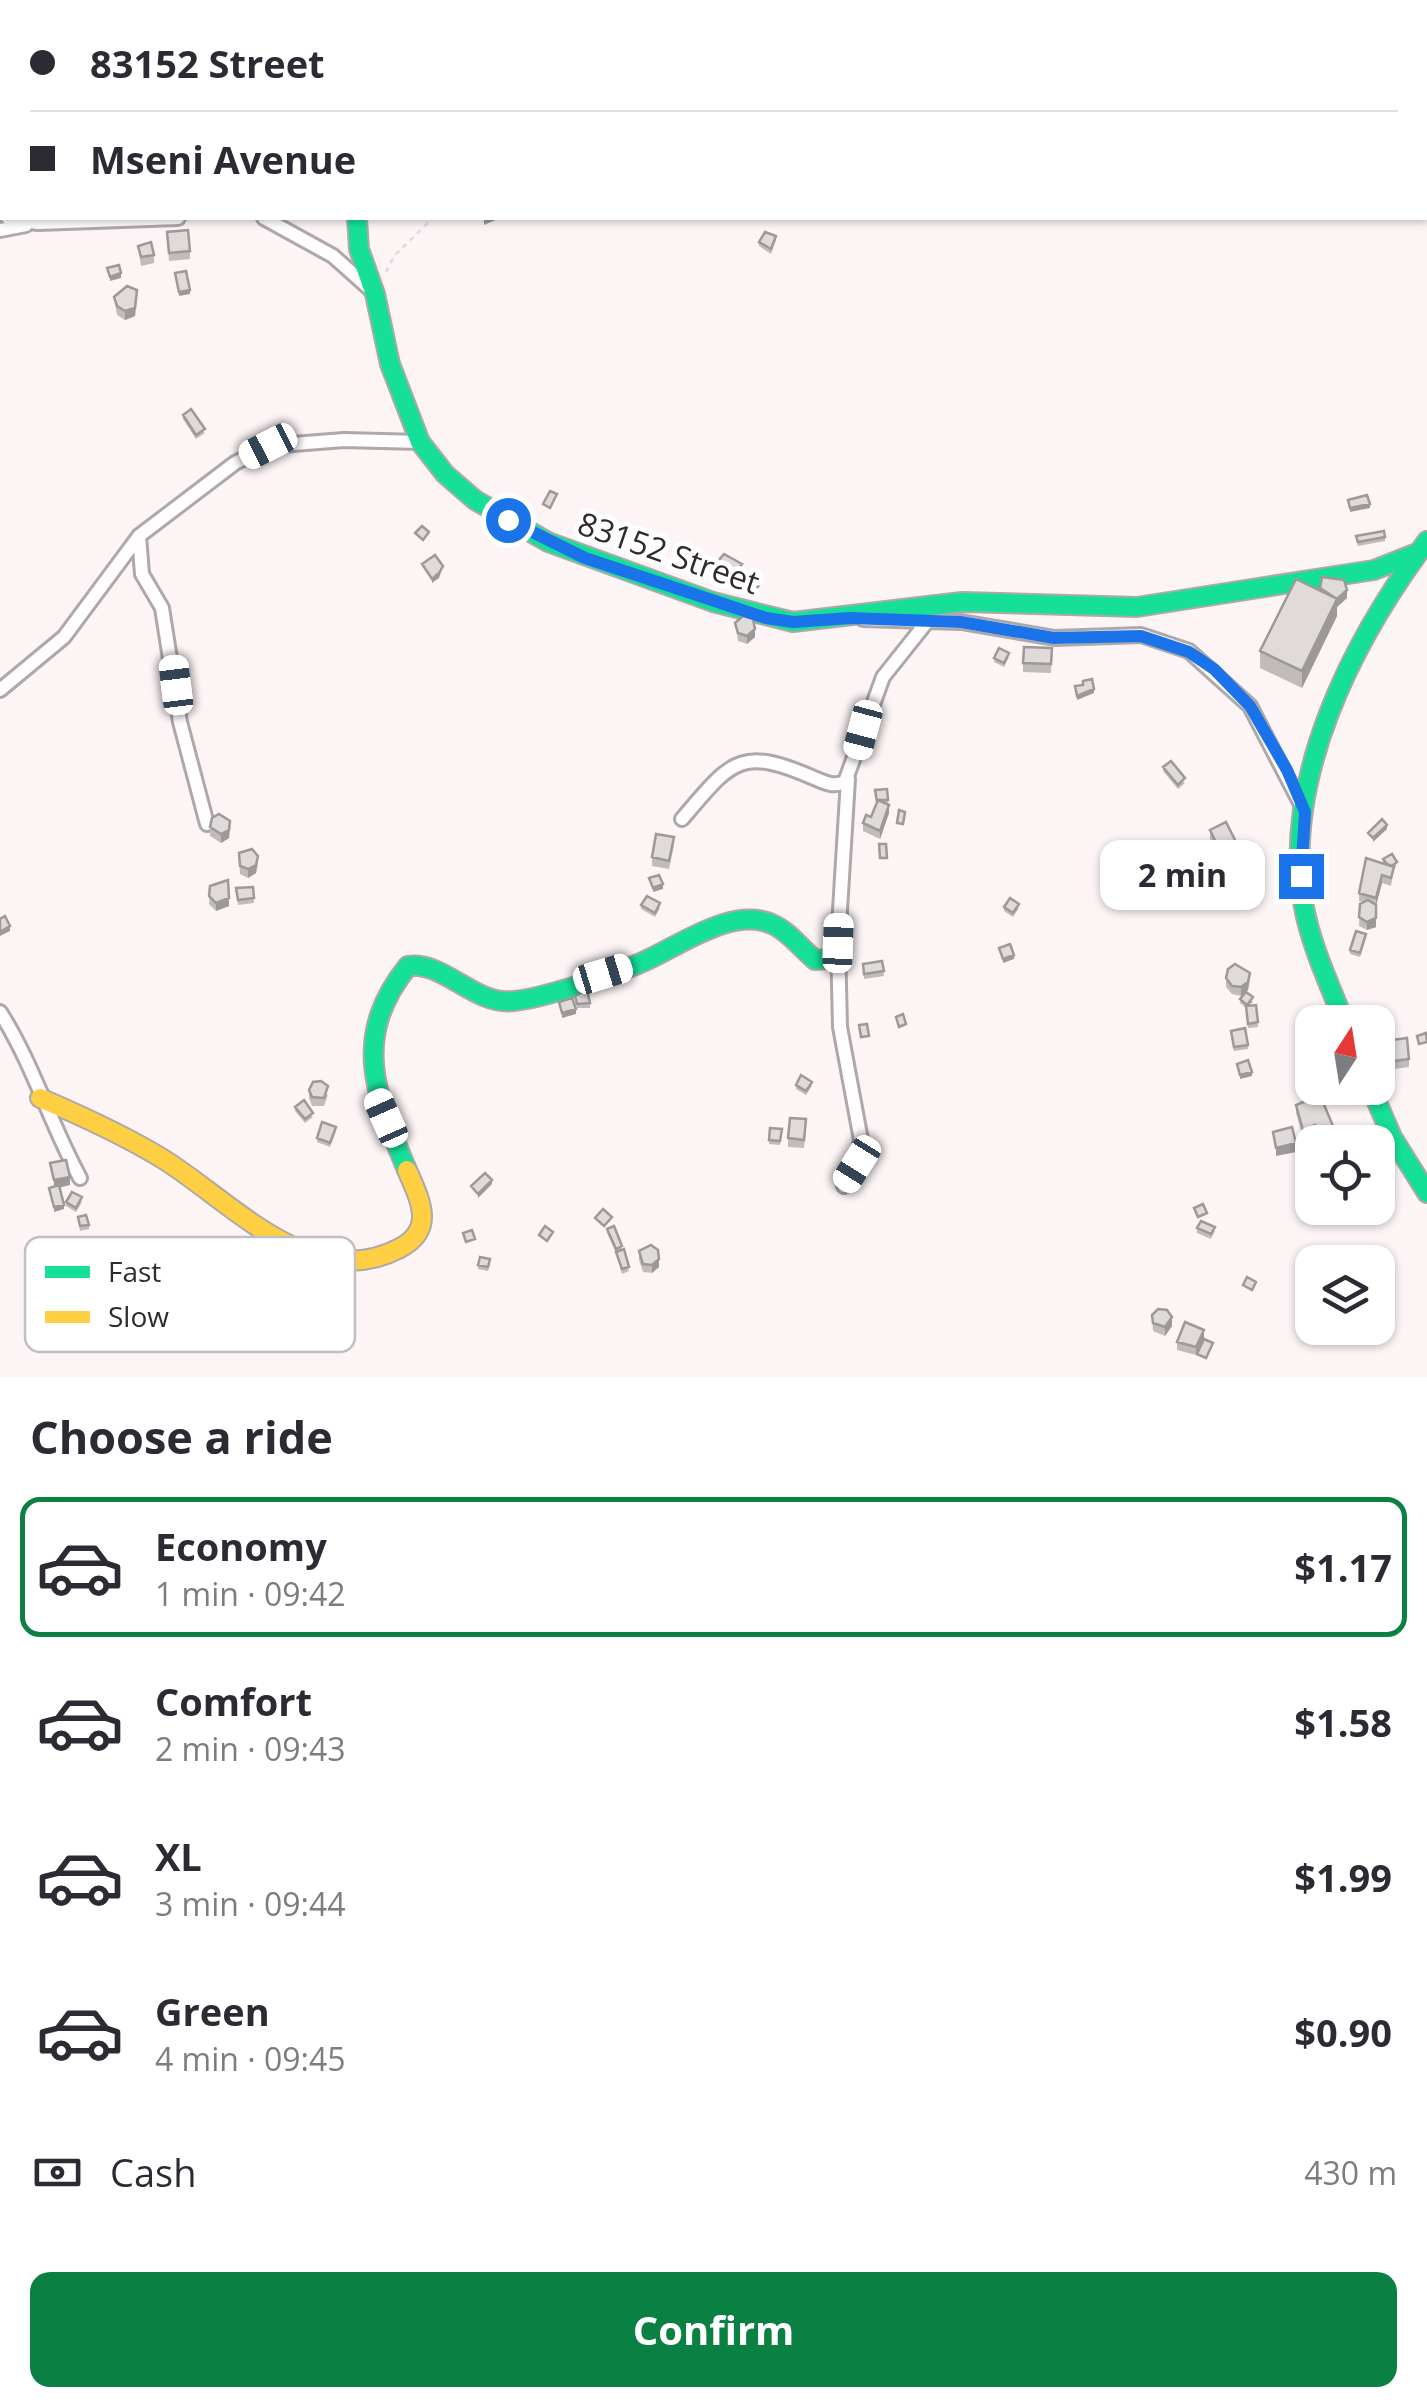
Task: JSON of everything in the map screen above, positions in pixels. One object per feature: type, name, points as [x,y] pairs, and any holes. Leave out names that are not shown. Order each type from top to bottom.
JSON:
[{"type":"street","points":[[24,220],[108,220]]},
{"type":"street","points":[[268,220],[333,256],[375,294]]},
{"type":"street","name":"83152 Street","points":[[357,220],[359,249],[375,294],[390,364],[420,442],[445,474],[475,500],[585,558],[766,618],[793,622],[850,618],[962,602],[1104,608],[1169,604],[1374,570],[1422,546]]},
{"type":"street","points":[[0,230],[38,222]]},
{"type":"street","points":[[0,690],[64,637],[139,536],[193,492],[268,446],[344,440],[420,442]]},
{"type":"street","points":[[139,536],[142,574],[162,608],[180,722],[206,824]]},
{"type":"street","points":[[1338,1005],[1304,906],[1300,846],[1305,812],[1332,716],[1359,652],[1394,581],[1422,546]]},
{"type":"street","name":"83152 Street","points":[[850,618],[926,624],[961,622],[1054,638],[1141,636],[1189,652],[1214,669],[1250,706],[1305,812]]},
{"type":"street","points":[[355,1262],[364,1262],[411,1242],[424,1222],[422,1205],[376,1095],[369,1062],[383,1005],[408,966],[422,964],[480,996],[512,1002],[638,964],[742,921],[774,925],[815,960],[828,959],[838,950],[848,779],[883,677],[926,624]]},
{"type":"street","points":[[682,819],[724,769],[741,760],[767,760],[832,785],[848,779]]},
{"type":"street","points":[[838,943],[840,1027],[861,1140],[857,1164],[844,1186]]},
{"type":"street","points":[[0,1012],[25,1053],[40,1098],[80,1178]]},
{"type":"street","points":[[40,1098],[164,1160],[282,1237]]},
{"type":"street","points":[[1378,1105],[1392,1137],[1427,1193]]},
{"type":"path","points":[[375,294],[396,255],[432,220]]},
{"type":"building","points":[[188,230],[190,251],[169,253],[167,232]]},
{"type":"building","points":[[765,232],[776,236],[771,249],[759,242]]},
{"type":"building","points":[[151,242],[154,255],[141,257],[138,246]]},
{"type":"building","points":[[119,265],[121,273],[110,277],[107,268]]},
{"type":"building","points":[[186,271],[190,290],[179,292],[175,273]]},
{"type":"building","points":[[127,286],[137,290],[135,308],[125,311],[117,306],[114,297]]},
{"type":"building","points":[[191,409],[205,429],[196,435],[183,415]]},
{"type":"building","points":[[550,491],[557,494],[550,508],[543,504]]},
{"type":"building","points":[[1367,495],[1370,504],[1350,508],[1348,500]]},
{"type":"building","points":[[588,513],[596,519],[590,527],[582,521]]},
{"type":"building","points":[[422,526],[429,532],[423,540],[415,533]]},
{"type":"building","points":[[1384,531],[1385,537],[1358,542],[1356,536]]},
{"type":"building","points":[[724,554],[742,564],[729,580],[713,567]]},
{"type":"building","points":[[435,555],[443,566],[432,579],[422,564]]},
{"type":"building","points":[[1322,577],[1344,580],[1347,590],[1337,599],[1320,588]]},
{"type":"building","points":[[1296,579],[1337,599],[1302,671],[1260,651]]},
{"type":"building","points":[[752,580],[759,585],[754,592],[746,587]]},
{"type":"building","points":[[743,616],[753,619],[755,629],[747,636],[738,633],[735,623]]},
{"type":"building","points":[[1024,647],[1052,648],[1051,664],[1023,663]]},
{"type":"building","points":[[999,648],[1009,653],[1004,663],[994,658]]},
{"type":"building","points":[[1092,679],[1094,689],[1077,696],[1075,686]]},
{"type":"building","points":[[1171,761],[1185,778],[1178,785],[1163,767]]},
{"type":"building","points":[[887,789],[888,800],[877,802],[875,790]]},
{"type":"building","points":[[878,800],[889,805],[880,831],[863,823],[866,815],[871,817]]},
{"type":"building","points":[[899,810],[905,812],[903,824],[897,823]]},
{"type":"building","points":[[219,814],[230,821],[229,830],[221,834],[210,827],[212,818]]},
{"type":"building","points":[[1382,819],[1387,825],[1373,838],[1368,833]]},
{"type":"building","points":[[1226,822],[1238,846],[1222,855],[1210,830]]},
{"type":"building","points":[[656,834],[674,837],[669,861],[652,857]]},
{"type":"building","points":[[879,844],[886,844],[887,858],[880,858]]},
{"type":"building","points":[[252,849],[258,856],[256,865],[248,869],[240,866],[239,853]]},
{"type":"building","points":[[1392,854],[1397,862],[1392,866],[1383,859]]},
{"type":"building","points":[[1366,858],[1394,867],[1391,878],[1382,875],[1376,898],[1359,893]]},
{"type":"building","points":[[1254,860],[1255,872],[1243,874],[1241,861]]},
{"type":"building","points":[[1225,873],[1233,884],[1221,891],[1214,880]]},
{"type":"building","points":[[659,875],[663,884],[653,888],[649,878]]},
{"type":"building","points":[[228,880],[229,898],[216,903],[209,896],[210,886]]},
{"type":"building","points":[[253,887],[254,898],[238,900],[236,888]]},
{"type":"building","points":[[647,896],[660,903],[655,913],[641,905]]},
{"type":"building","points":[[1010,898],[1019,904],[1013,913],[1004,907]]},
{"type":"building","points":[[1368,900],[1376,905],[1376,918],[1367,922],[1359,917],[1360,904]]},
{"type":"building","points":[[5,916],[10,926],[0,932],[0,919]]},
{"type":"building","points":[[1356,931],[1366,934],[1360,953],[1350,950]]},
{"type":"building","points":[[1010,944],[1014,955],[1003,959],[999,948]]},
{"type":"building","points":[[882,961],[884,971],[864,974],[863,964]]},
{"type":"building","points":[[1235,964],[1250,973],[1248,982],[1241,987],[1232,986],[1226,978],[1228,969]]},
{"type":"building","points":[[587,990],[590,1003],[577,1004],[575,996]]},
{"type":"building","points":[[1246,992],[1253,997],[1247,1005],[1240,999]]},
{"type":"building","points":[[572,998],[576,1009],[562,1013],[559,1002]]},
{"type":"building","points":[[1256,1005],[1258,1022],[1248,1024],[1246,1006]]},
{"type":"building","points":[[903,1014],[906,1024],[899,1027],[896,1017]]},
{"type":"building","points":[[867,1024],[869,1036],[861,1037],[859,1025]]},
{"type":"building","points":[[1245,1028],[1248,1045],[1234,1047],[1231,1031]]},
{"type":"building","points":[[1426,1033],[1427,1042],[1419,1044],[1417,1036]]},
{"type":"building","points":[[1407,1038],[1409,1059],[1395,1061],[1395,1040]]},
{"type":"building","points":[[1248,1060],[1252,1072],[1240,1075],[1237,1064]]},
{"type":"building","points":[[801,1075],[812,1082],[806,1091],[796,1085]]},
{"type":"building","points":[[321,1081],[328,1086],[324,1098],[312,1097],[309,1090],[313,1082]]},
{"type":"building","points":[[304,1100],[313,1113],[305,1119],[295,1107]]},
{"type":"building","points":[[1296,1105],[1324,1105],[1333,1125],[1315,1125],[1302,1125]]},
{"type":"building","points":[[790,1118],[806,1119],[804,1140],[788,1138]]},
{"type":"building","points":[[322,1122],[336,1127],[330,1143],[317,1138]]},
{"type":"building","points":[[1292,1127],[1295,1143],[1276,1148],[1273,1132]]},
{"type":"building","points":[[770,1128],[782,1129],[780,1141],[769,1140]]},
{"type":"building","points":[[66,1160],[70,1177],[54,1180],[50,1163]]},
{"type":"building","points":[[485,1173],[492,1180],[478,1194],[471,1186]]},
{"type":"building","points":[[59,1185],[64,1205],[54,1207],[49,1188]]},
{"type":"building","points":[[72,1192],[82,1197],[76,1208],[66,1202]]},
{"type":"building","points":[[1203,1204],[1207,1213],[1198,1217],[1194,1208]]},
{"type":"building","points":[[603,1209],[612,1217],[604,1226],[595,1218]]},
{"type":"building","points":[[86,1215],[89,1225],[80,1226],[78,1217]]},
{"type":"building","points":[[1201,1221],[1215,1227],[1211,1234],[1197,1228]]},
{"type":"building","points":[[545,1226],[553,1232],[547,1241],[539,1235]]},
{"type":"building","points":[[614,1226],[622,1246],[616,1249],[607,1229]]},
{"type":"building","points":[[472,1230],[475,1239],[466,1242],[463,1233]]},
{"type":"building","points":[[651,1245],[658,1250],[659,1259],[652,1265],[643,1264],[639,1251]]},
{"type":"building","points":[[624,1249],[629,1267],[622,1269],[616,1252]]},
{"type":"building","points":[[480,1257],[490,1259],[488,1267],[478,1265]]},
{"type":"building","points":[[1247,1277],[1256,1282],[1252,1290],[1243,1285]]},
{"type":"building","points":[[1158,1309],[1167,1310],[1172,1317],[1165,1327],[1153,1323],[1152,1315]]},
{"type":"building","points":[[1185,1322],[1204,1330],[1196,1347],[1177,1342]]},
{"type":"building","points":[[1204,1339],[1213,1343],[1206,1358],[1197,1354]]},
{"type":"traffic: fast","points":[[357,220],[359,249],[375,294],[390,364],[420,442],[445,474],[475,500],[548,542],[713,602],[793,622],[962,602],[1137,607],[1374,570],[1417,553]]},
{"type":"traffic: fast","points":[[1337,1005],[1304,907],[1300,859],[1303,810],[1313,761],[1349,667],[1373,622],[1427,541]]},
{"type":"traffic: fast","points":[[407,1170],[378,1091],[374,1042],[390,992],[408,966],[435,970],[486,997],[514,1001],[610,974],[704,931],[740,920],[774,925],[815,960],[828,959],[838,951],[838,943]]},
{"type":"traffic: fast","points":[[1378,1105],[1392,1137],[1427,1193]]},
{"type":"traffic: slow","points":[[40,1098],[148,1150],[274,1237]]},
{"type":"traffic: slow","points":[[355,1259],[400,1248],[418,1232],[422,1213],[407,1170]]},
{"type":"route","points":[[508,520],[585,558],[766,618],[793,622],[850,618],[898,623],[961,622],[1054,638],[1141,636],[1189,652],[1214,669],[1250,706],[1287,770],[1305,812],[1301,876]]}]
